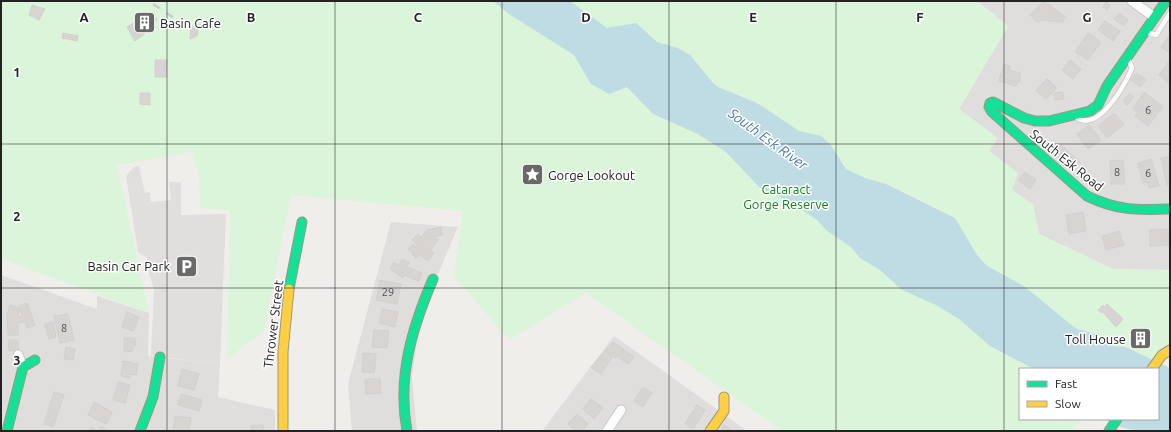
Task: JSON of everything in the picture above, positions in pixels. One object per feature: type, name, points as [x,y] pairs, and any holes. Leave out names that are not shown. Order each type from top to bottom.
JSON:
[{"type":"street","points":[[1132,1],[1154,17]]},
{"type":"street","points":[[1144,31],[1166,1]]},
{"type":"street","name":"South Esk Road","points":[[1144,31],[1107,86],[1098,105],[1090,111],[1075,116],[1049,121],[1035,121],[1024,118],[993,102],[990,103],[989,107],[992,112],[1087,196],[1105,205],[1129,210],[1170,209]]},
{"type":"street","name":"Thrower Street","points":[[283,431],[281,367],[286,313],[302,222]]},
{"type":"street","points":[[407,431],[404,407],[405,367],[413,329],[433,279]]},
{"type":"street","points":[[1153,368],[1166,352]]},
{"type":"street","points":[[7,431],[22,367],[18,355]]},
{"type":"street","points":[[140,431],[152,397],[160,357]]},
{"type":"street","points":[[22,367],[35,360]]},
{"type":"street","points":[[710,431],[724,411],[724,397]]},
{"type":"street","points":[[607,431],[621,410]]},
{"type":"street","points":[[1110,429],[1116,420]]},
{"type":"lane","points":[[1144,31],[1156,35],[1170,14]]},
{"type":"shaded area","points":[[977,1],[1170,1],[1170,270],[1113,269],[1039,234],[1033,204],[1011,190],[1018,173],[988,151],[959,109],[1008,26]]},
{"type":"shaded area","name":"Basin Car Park","points":[[139,166],[145,193],[150,192],[151,202],[171,200],[169,182],[181,182],[181,215],[226,214],[220,364],[151,356],[154,289],[149,274],[147,258],[138,252],[126,176],[134,167]]},
{"type":"shaded area","points":[[391,222],[458,227],[421,314],[412,376],[417,431],[352,431],[348,384]]},
{"type":"shaded area","points":[[1,275],[97,309],[97,296],[149,313],[148,356],[220,364],[218,397],[275,410],[275,431],[1,431]]},
{"type":"shaded area","points":[[614,336],[662,370],[747,431],[542,431]]},
{"type":"green space","name":"Cataract Gorge Reserve","points":[[1,1],[976,1],[1008,26],[959,109],[998,138],[989,151],[1018,173],[1012,190],[1033,204],[1039,234],[1113,269],[1170,270],[1170,351],[1148,368],[1019,368],[1019,420],[1082,420],[1070,431],[782,431],[586,293],[509,340],[454,276],[463,211],[291,195],[264,331],[227,359],[230,210],[200,208],[199,178],[192,152],[117,165],[149,313],[1,259]]},
{"type":"water","name":"South Esk River","points":[[493,1],[570,1],[607,28],[636,23],[657,42],[678,48],[690,55],[718,87],[757,103],[799,131],[821,136],[830,144],[846,169],[865,178],[886,184],[955,218],[977,255],[987,266],[1024,286],[1075,328],[1094,334],[1112,346],[1125,347],[1170,368],[1170,431],[1126,429],[1106,420],[1159,420],[1159,368],[1032,368],[990,346],[959,319],[936,305],[902,290],[880,270],[860,258],[851,247],[827,231],[817,220],[787,200],[760,188],[726,152],[698,134],[653,114],[627,87],[609,94],[591,84],[574,55],[509,14]]},
{"type":"building","points":[[1044,1],[1066,17],[1062,22],[1041,20],[1038,23],[1030,15]]},
{"type":"building","points":[[1106,2],[1110,5],[1107,10],[1103,7]]},
{"type":"building","points":[[32,5],[45,9],[39,20],[29,15]]},
{"type":"building","name":"Basin Cafe","points":[[145,12],[157,19],[148,31],[135,41],[127,27],[140,19]]},
{"type":"building","points":[[1119,13],[1128,20],[1124,26],[1114,19]]},
{"type":"building","points":[[1105,21],[1120,31],[1113,41],[1098,30]]},
{"type":"building","points":[[199,24],[197,36],[190,39],[191,28]]},
{"type":"building","points":[[63,33],[78,36],[77,41],[62,38]]},
{"type":"building","points":[[1088,33],[1101,42],[1088,60],[1075,52]]},
{"type":"building","points":[[1170,34],[1170,53],[1161,47]]},
{"type":"building","points":[[155,60],[167,60],[166,77],[155,77]]},
{"type":"building","points":[[1070,60],[1081,69],[1073,79],[1062,70]]},
{"type":"building","points":[[1170,60],[1170,84],[1159,75]]},
{"type":"building","points":[[1004,64],[1010,66],[1009,70],[1020,73],[1020,82],[1018,81],[1016,86],[999,81]]},
{"type":"building","points":[[1136,73],[1146,80],[1140,87],[1131,80]]},
{"type":"building","points":[[1047,79],[1057,88],[1046,99],[1036,90]]},
{"type":"building","points":[[1063,92],[1064,99],[1055,100],[1054,93]]},
{"type":"building","points":[[1144,92],[1163,107],[1148,126],[1135,116],[1138,112],[1133,109]]},
{"type":"building","points":[[140,93],[150,93],[150,105],[140,104]]},
{"type":"building","points":[[1130,93],[1134,97],[1127,105],[1123,101]]},
{"type":"building","points":[[1114,113],[1124,124],[1107,138],[1098,126]]},
{"type":"building","points":[[1089,125],[1101,140],[1088,149],[1077,134]]},
{"type":"building","points":[[1061,145],[1080,162],[1073,169],[1054,153]]},
{"type":"building","points":[[1170,156],[1170,185],[1167,185],[1161,158]]},
{"type":"building","points":[[1151,159],[1159,186],[1149,188],[1148,182],[1143,183],[1138,163]]},
{"type":"building","points":[[1123,160],[1125,184],[1111,184],[1110,161]]},
{"type":"building","points":[[1025,172],[1036,180],[1030,189],[1018,180]]},
{"type":"building","points":[[1083,212],[1086,231],[1069,234],[1066,215]]},
{"type":"building","points":[[441,227],[442,235],[435,237],[438,240],[430,250],[434,253],[428,261],[419,254],[416,258],[408,249],[413,244],[415,247],[418,245],[412,240],[418,234],[421,237],[427,230]]},
{"type":"building","points":[[1168,229],[1169,245],[1150,246],[1150,230]]},
{"type":"building","points":[[1119,231],[1124,245],[1106,250],[1102,236]]},
{"type":"building","points":[[402,259],[409,262],[407,267],[422,273],[419,281],[404,275],[403,278],[390,269],[393,263],[399,265]]},
{"type":"building","points":[[380,280],[401,284],[397,304],[376,300]]},
{"type":"building","points":[[27,303],[35,325],[27,328],[25,322],[18,323],[18,335],[8,335],[7,316],[10,305],[19,308],[18,317],[22,316],[19,306]]},
{"type":"building","points":[[1107,304],[1123,319],[1116,327],[1102,311],[1101,313],[1098,310],[1103,305],[1105,308]]},
{"type":"building","points":[[382,309],[398,312],[395,327],[379,323]]},
{"type":"building","points":[[127,312],[139,317],[133,331],[122,327]]},
{"type":"building","points":[[68,314],[74,340],[60,343],[54,316]]},
{"type":"building","points":[[53,322],[56,337],[49,339],[45,324]]},
{"type":"building","points":[[374,330],[389,331],[387,348],[372,347]]},
{"type":"building","name":"Toll House","points":[[1139,336],[1144,337],[1143,342],[1138,341]]},
{"type":"building","points":[[124,338],[135,338],[136,345],[133,345],[133,351],[124,352]]},
{"type":"building","points":[[8,340],[18,340],[19,350],[9,351]]},
{"type":"building","points":[[613,342],[634,357],[628,364],[617,356],[615,358],[613,356],[601,374],[591,367]]},
{"type":"building","points":[[66,347],[75,349],[73,360],[64,359]]},
{"type":"building","points":[[363,353],[376,354],[374,373],[362,372]]},
{"type":"building","points":[[123,361],[138,364],[136,375],[130,374],[130,378],[121,376]]},
{"type":"building","points":[[182,369],[199,374],[194,390],[178,386]]},
{"type":"building","points":[[365,379],[380,379],[381,393],[366,394]]},
{"type":"building","points":[[118,382],[130,385],[125,403],[113,400]]},
{"type":"building","points":[[643,387],[652,393],[643,407],[634,401]]},
{"type":"building","points":[[54,392],[64,395],[53,427],[44,424]]},
{"type":"building","points":[[181,394],[202,400],[199,411],[178,405]]},
{"type":"building","points":[[591,399],[603,408],[594,419],[583,409]]},
{"type":"building","points":[[94,402],[112,412],[106,424],[88,415]]},
{"type":"building","points":[[697,405],[705,410],[693,429],[685,423]]},
{"type":"building","points":[[577,414],[588,424],[582,431],[575,431],[568,424]]},
{"type":"building","points":[[175,416],[191,418],[189,431],[173,431]]},
{"type":"building","points":[[263,425],[264,431],[252,431],[251,426]]},
{"type":"building","points":[[724,425],[733,431],[721,431]]},
{"type":"building","points":[[101,426],[108,431],[98,431]]},
{"type":"building","points":[[91,427],[98,431],[89,431]]},
{"type":"railway","points":[[153,4],[191,29]]},
{"type":"traffic: fast","points":[[1166,1],[1107,86],[1098,105],[1090,111],[1049,121],[1035,121],[1024,118],[993,102],[990,103],[989,107],[992,112],[1087,196],[1118,207],[1147,210],[1170,209]]},
{"type":"traffic: fast","points":[[289,289],[302,222]]},
{"type":"traffic: fast","points":[[407,431],[404,411],[404,391],[408,353],[425,297],[433,279]]},
{"type":"traffic: fast","points":[[140,431],[153,397],[160,357]]},
{"type":"traffic: fast","points":[[7,431],[23,367],[35,360]]},
{"type":"traffic: fast","points":[[1109,431],[1116,420]]},
{"type":"traffic: slow","points":[[283,431],[283,352],[289,289]]},
{"type":"traffic: slow","points":[[1153,368],[1162,355],[1170,350]]},
{"type":"traffic: slow","points":[[710,431],[724,411],[724,397]]},
{"type":"place","name":"Basin Cafe","points":[[144,23]]},
{"type":"place","name":"Gorge Lookout","points":[[532,175]]},
{"type":"place","name":"Basin Car Park","points":[[186,266]]},
{"type":"place","name":"Toll House","points":[[1141,339]]}]
